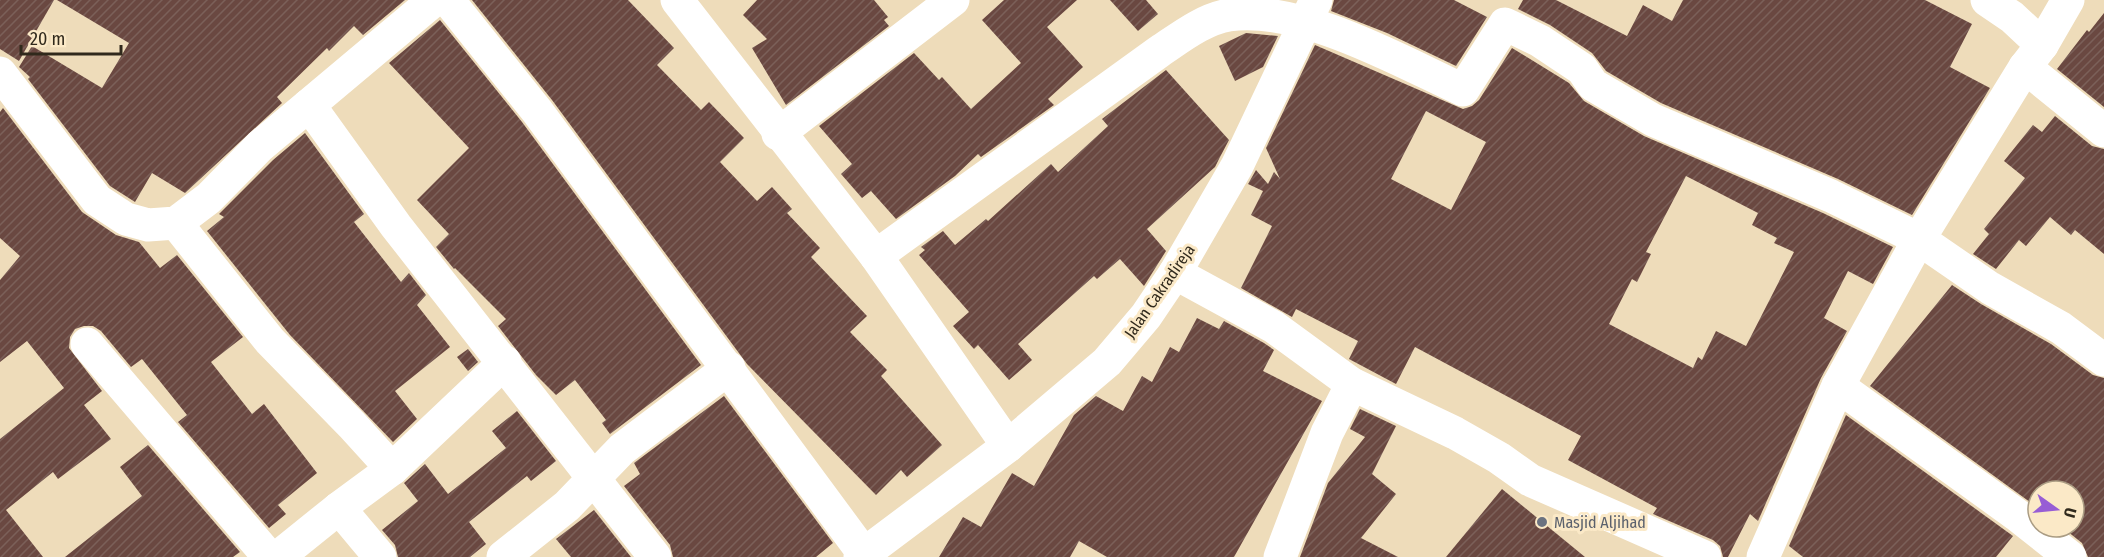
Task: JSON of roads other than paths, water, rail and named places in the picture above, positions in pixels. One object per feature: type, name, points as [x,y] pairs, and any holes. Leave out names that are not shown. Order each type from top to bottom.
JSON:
[{"type":"street","points":[[2,82],[97,200],[126,219],[148,225],[176,224],[209,198],[260,146],[434,0]]},
{"type":"street","points":[[448,0],[537,111],[617,222],[729,368],[862,555]]},
{"type":"street","points":[[677,0],[778,134],[876,256],[1008,446]]},
{"type":"street","points":[[778,134],[920,10],[953,0]]},
{"type":"street","points":[[1987,0],[2012,17],[2034,56],[2104,131]]},
{"type":"street","points":[[1763,557],[1838,386],[1919,239],[2068,0]]},
{"type":"street","points":[[876,256],[1160,51],[1205,23],[1229,15],[1311,11],[1463,90],[1505,24],[1512,26],[1582,69],[1593,86],[1653,120],[1831,196],[1919,239],[1990,288],[2061,328],[2104,360]]},
{"type":"street","name":"Jalan Cakradireja","points":[[862,555],[1008,446],[1107,362],[1146,316],[1175,273],[1237,166],[1311,11]]},
{"type":"street","points":[[309,105],[396,226],[505,362],[655,557]]},
{"type":"street","points":[[176,224],[270,341],[392,469]]},
{"type":"street","points":[[1175,273],[1274,327],[1352,384],[1455,433],[1499,458],[1530,480],[1705,557]]},
{"type":"street","points":[[87,345],[269,557]]},
{"type":"street","points":[[278,557],[392,469],[505,362]]},
{"type":"street","points":[[502,557],[567,506],[622,450],[729,368]]},
{"type":"street","points":[[1280,557],[1327,433],[1352,384]]},
{"type":"street","points":[[1838,386],[2017,515],[2070,557]]},
{"type":"street","points":[[339,508],[380,557]]},
{"type":"place","name":"Masjid Aljihad","points":[[1542,522]]}]
